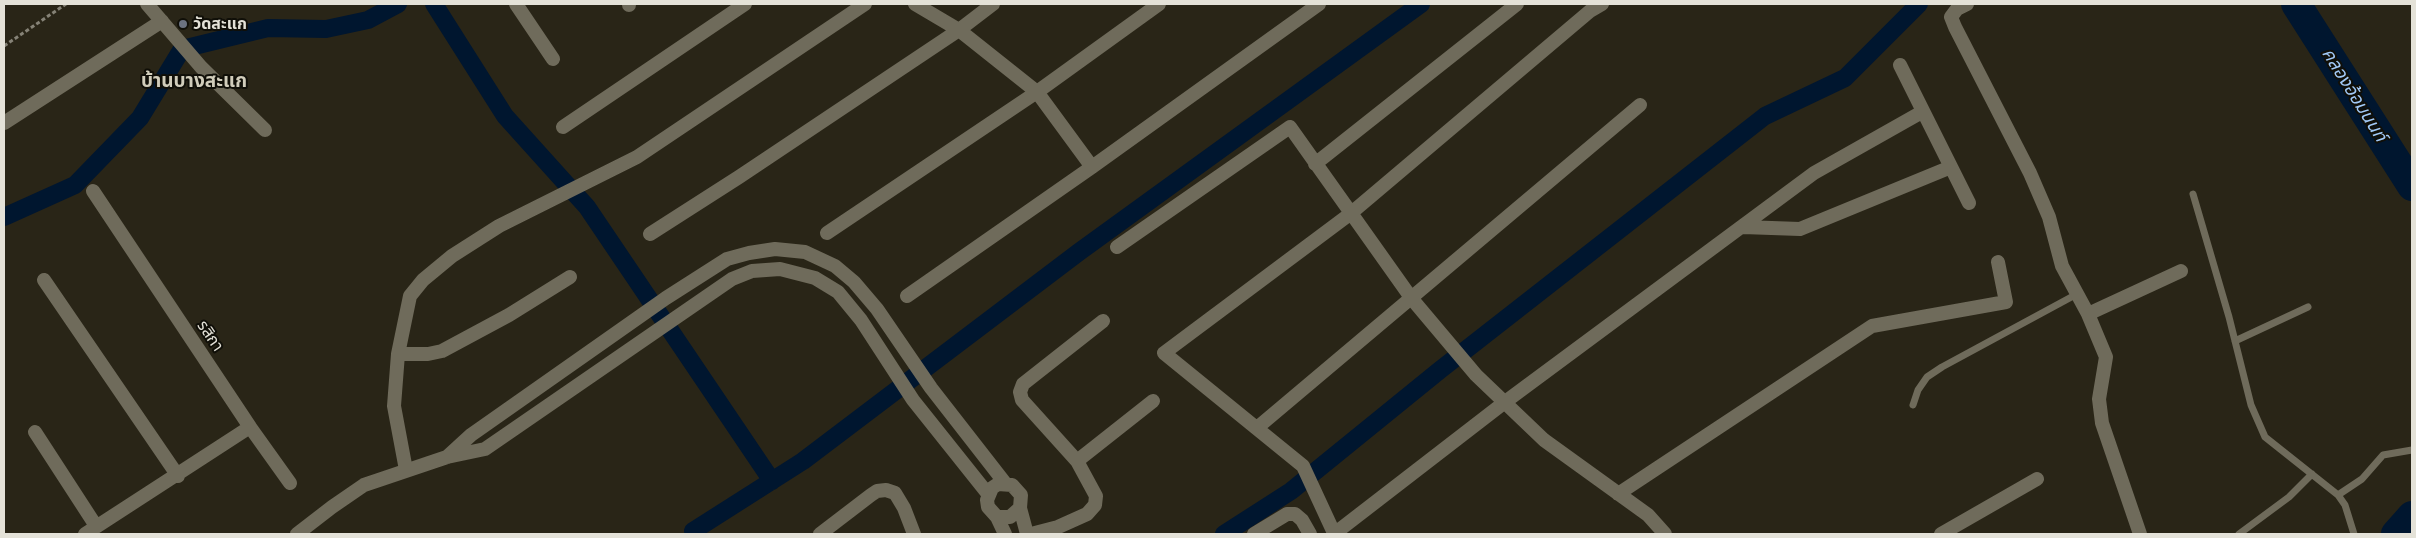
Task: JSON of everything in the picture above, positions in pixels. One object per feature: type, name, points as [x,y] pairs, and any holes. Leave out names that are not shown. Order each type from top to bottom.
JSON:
[{"type":"street","points":[[147,4],[201,67],[265,130]]},
{"type":"street","points":[[516,4],[553,59]]},
{"type":"street","points":[[563,127],[745,4]]},
{"type":"street","points":[[406,470],[394,406],[398,354],[410,296],[423,280],[452,256],[499,226],[538,204],[597,178],[637,157],[865,4]]},
{"type":"street","points":[[915,4],[959,30],[1037,92],[1092,167]]},
{"type":"street","points":[[650,234],[959,30],[993,4]]},
{"type":"street","points":[[827,233],[1037,92],[1159,4]]},
{"type":"street","points":[[907,296],[1092,167],[1319,4]]},
{"type":"street","points":[[1315,164],[1517,4]]},
{"type":"street","points":[[1602,4],[1350,214],[1164,353],[1258,427],[1303,466],[1334,534],[1505,402],[1814,173],[1922,112]]},
{"type":"street","points":[[1967,4],[1957,9],[1951,17],[2030,174],[2049,217],[2062,266],[2088,314],[2106,357],[2099,399],[2102,423],[2140,534]]},
{"type":"street","points":[[4,123],[162,21]]},
{"type":"street","points":[[1900,65],[1969,203]]},
{"type":"street","points":[[1258,427],[1640,105]]},
{"type":"street","points":[[1117,247],[1290,127],[1412,299],[1476,375],[1544,440],[1648,515],[1665,534]]},
{"type":"street","points":[[1743,227],[1800,229],[1951,167]]},
{"type":"street","name":"รสิกา","points":[[93,192],[250,427],[290,483]]},
{"type":"street","points":[[447,457],[471,435],[666,298],[728,259],[775,249],[805,252],[835,266],[854,282],[878,309],[931,388],[1005,483]]},
{"type":"street","points":[[1618,494],[1872,326],[2006,302],[1998,262]]},
{"type":"street","points":[[297,534],[364,485],[447,457],[485,449],[732,279],[752,271],[780,269],[815,278],[838,292],[861,320],[913,400],[988,494],[988,507],[997,517],[1005,534]]},
{"type":"street","points":[[2088,314],[2181,271]]},
{"type":"street","points":[[398,354],[428,354],[442,351],[509,315],[570,278]]},
{"type":"street","points":[[44,280],[178,476]]},
{"type":"street","points":[[861,320],[878,309]]},
{"type":"street","points":[[988,494],[998,484],[1012,485],[1021,495],[1020,508],[1029,534],[1058,526],[1087,514],[1095,505],[1096,496],[1077,461],[1022,400],[1020,392],[1023,384],[1103,321]]},
{"type":"street","points":[[1077,461],[1153,401]]},
{"type":"street","points":[[34,432],[91,530],[178,476],[250,427]]},
{"type":"street","points":[[1941,534],[2037,479]]},
{"type":"street","points":[[820,534],[871,495],[886,490],[895,493],[904,508],[914,534]]},
{"type":"street","points":[[997,517],[1010,517],[1020,508]]},
{"type":"street","points":[[1254,534],[1287,514],[1295,514],[1302,520],[1310,534]]},
{"type":"lane","points":[[2193,194],[2252,405],[2265,437],[2338,495],[2345,506],[2354,534]]},
{"type":"lane","points":[[1913,405],[1918,390],[1927,377],[1942,367],[2078,294]]},
{"type":"lane","points":[[2235,341],[2308,307]]},
{"type":"lane","points":[[2338,495],[2362,479],[2383,455],[2412,450]]},
{"type":"lane","points":[[2239,534],[2289,497],[2312,474]]},
{"type":"path","points":[[4,46],[66,4]]},
{"type":"waterway","points":[[4,217],[75,185],[140,118],[182,49],[268,28],[326,29],[368,20],[398,4]]},
{"type":"waterway","points":[[434,4],[505,116],[587,207],[772,481]]},
{"type":"waterway","points":[[695,534],[693,531],[803,461],[1079,252],[1421,4]]},
{"type":"waterway","points":[[1224,534],[1291,491],[1440,370],[1765,116],[1845,78],[1919,4]]},
{"type":"waterway","name":"คลองอ้อมนนท์","points":[[2296,4],[2412,186]]},
{"type":"waterway","points":[[2396,534],[2412,516]]},
{"type":"place","name":"วัดสะแก","points":[[183,24]]},
{"type":"district","name":"บ้านบางสะแก","points":[[194,81]]}]
